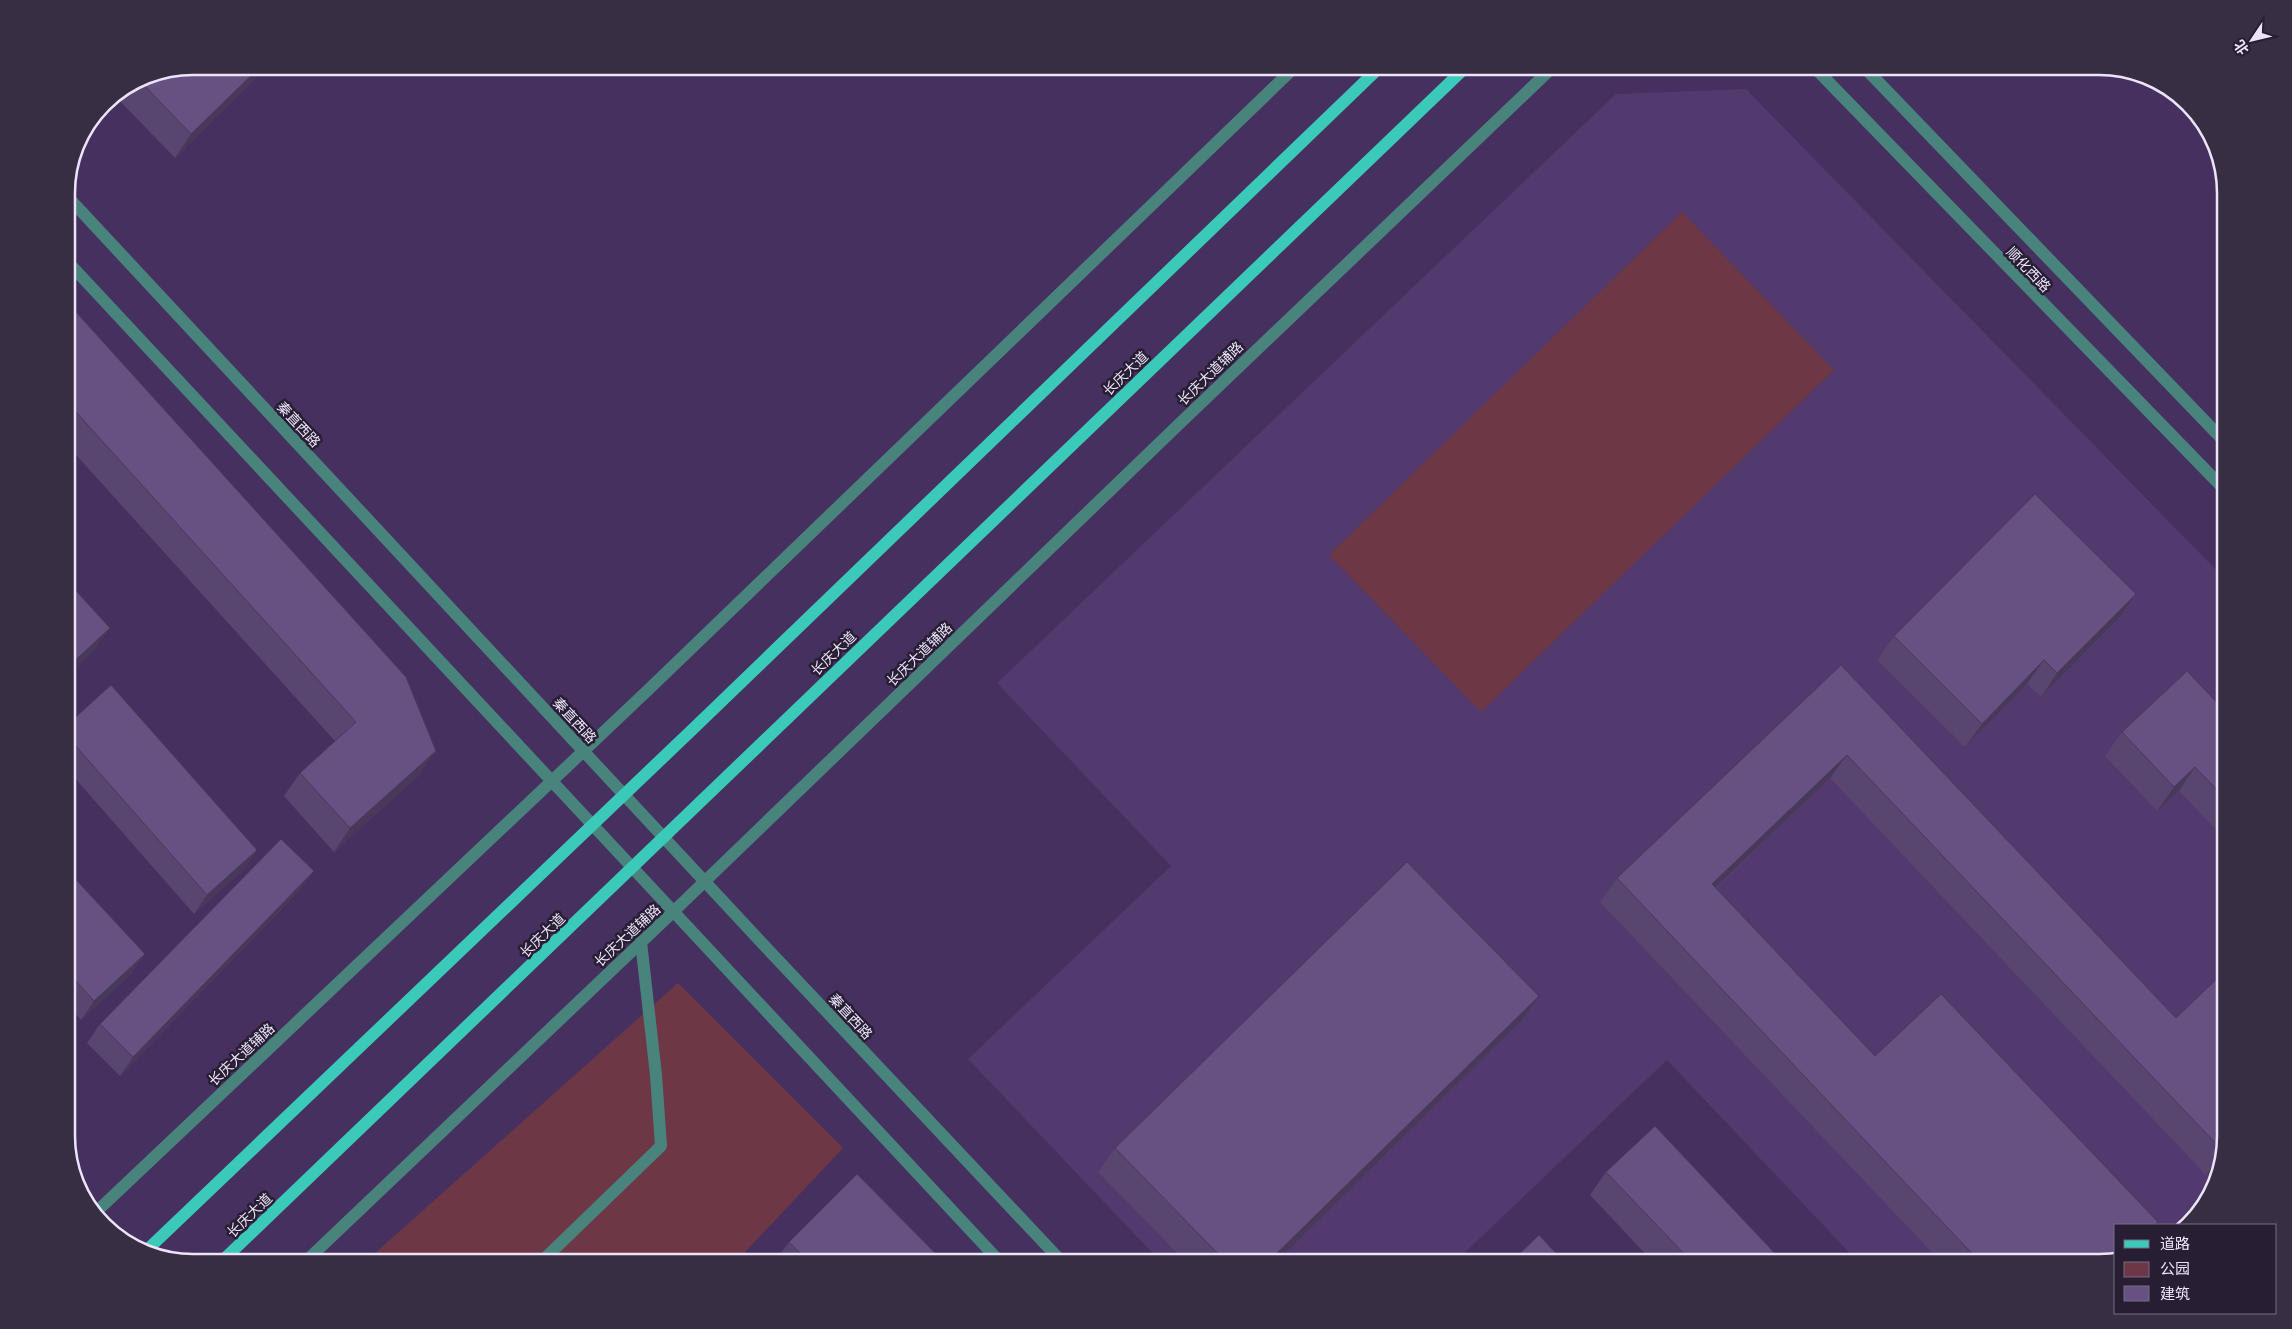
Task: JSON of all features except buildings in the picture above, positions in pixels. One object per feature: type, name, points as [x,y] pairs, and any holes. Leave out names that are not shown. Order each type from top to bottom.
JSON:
[{"type":"main road","points":[[150,1246],[624,795],[1372,75]]},
{"type":"main road","name":"长庆大道","points":[[229,1254],[1458,75]]},
{"type":"street","name":"长庆大道辅路","points":[[100,1208],[583,752],[1287,75]]},
{"type":"street","name":"长庆大道辅路","points":[[313,1254],[1545,75]]},
{"type":"street","name":"顺化西路","points":[[1821,75],[2217,482]]},
{"type":"street","name":"顺化西路","points":[[1872,75],[2217,434]]},
{"type":"street","name":"秦直西路","points":[[75,206],[704,882],[1055,1254]]},
{"type":"street","points":[[75,271],[591,826],[993,1254]]},
{"type":"street","points":[[549,1254],[661,1146],[656,1075],[641,942]]},
{"type":"shaded area","points":[[1746,89],[2217,571],[2217,1136],[2213,1167],[2208,1181],[2193,1208],[2177,1224],[2114,1224],[2114,1229],[2103,1254],[1850,1254],[1667,1060],[1463,1254],[1153,1254],[968,1059],[1171,866],[997,683],[1616,94]]},
{"type":"green space","points":[[1682,212],[1834,370],[1481,712],[1329,555]]},
{"type":"green space","points":[[678,983],[843,1148],[743,1254],[374,1254]]}]
